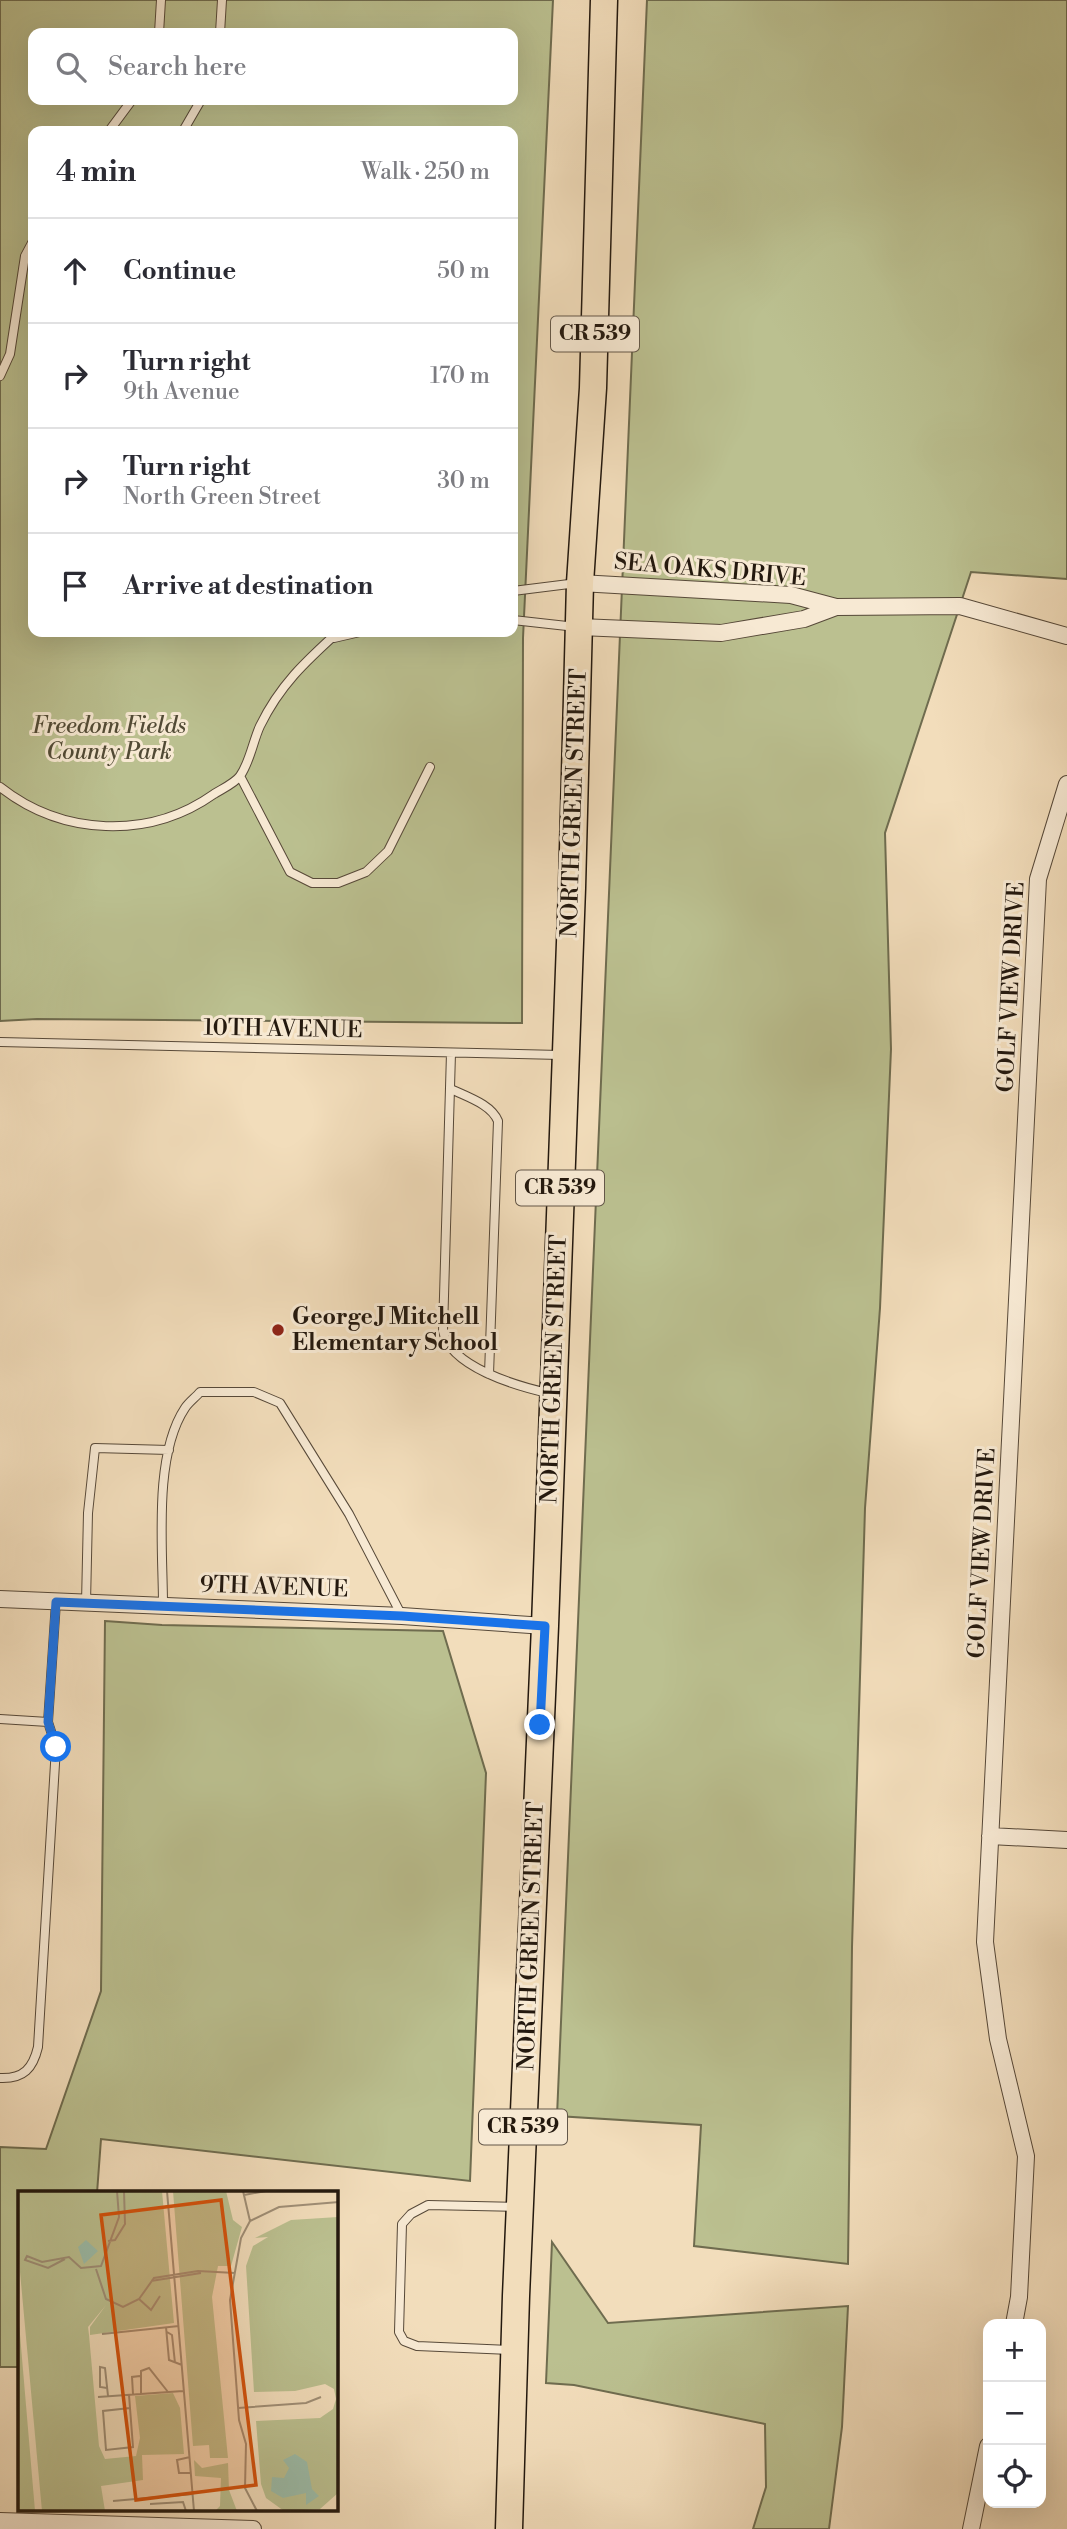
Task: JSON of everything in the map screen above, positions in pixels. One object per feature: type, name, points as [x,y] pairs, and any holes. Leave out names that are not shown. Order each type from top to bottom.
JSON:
[{"type":"main road","name":"NORTH GREEN STREET","points":[[509,2529],[545,1626],[580,583],[593,388],[604,0]]},
{"type":"street","name":"SEA OAKS DRIVE","points":[[580,583],[791,595],[836,607],[960,606],[1067,636]]},
{"type":"street","name":"SEA OAKS DRIVE","points":[[580,627],[721,634],[804,619],[836,607]]},
{"type":"street","name":"GOLF VIEW DRIVE","points":[[1015,2319],[1019,2297],[1026,2156],[998,2039],[985,1942],[1038,879],[1067,784]]},
{"type":"street","name":"9TH AVENUE","points":[[0,1599],[402,1616],[545,1626]]},
{"type":"street","points":[[990,1836],[1067,1840]]},
{"type":"street","points":[[971,2529],[983,2470]]},
{"type":"street","points":[[0,2521],[253,2529]]},
{"type":"lane","points":[[159,28],[161,0]]},
{"type":"lane","points":[[220,28],[222,0]]},
{"type":"lane","points":[[113,126],[128,105]]},
{"type":"lane","points":[[186,126],[198,105]]},
{"type":"lane","points":[[0,376],[10,354],[28,250]]},
{"type":"lane","points":[[518,590],[580,583]]},
{"type":"lane","points":[[518,621],[580,627]]},
{"type":"lane","points":[[0,787],[17,800],[54,817],[99,826],[127,828],[197,807],[240,776],[260,725],[289,677],[331,638],[336,637]]},
{"type":"lane","points":[[240,776],[290,872],[312,883],[338,883],[366,872],[388,851],[430,767]]},
{"type":"lane","name":"10TH AVENUE","points":[[0,1042],[565,1056]]},
{"type":"lane","points":[[451,1053],[443,1331],[445,1341],[452,1351],[489,1374],[518,1386],[553,1394]]},
{"type":"lane","points":[[451,1089],[488,1108],[495,1113],[498,1121],[489,1374]]},
{"type":"lane","points":[[163,1605],[163,1475],[185,1408],[200,1392],[254,1392],[280,1403],[349,1514],[402,1616]]},
{"type":"lane","points":[[86,1603],[88,1513],[95,1448],[169,1450]]},
{"type":"lane","points":[[0,2078],[22,2074],[34,2063],[38,2047],[56,1747],[48,1722],[56,1602]]},
{"type":"lane","points":[[0,1719],[48,1722]]},
{"type":"lane","points":[[514,2351],[416,2346],[404,2341],[399,2332],[402,2224],[411,2214],[428,2206],[520,2207]]},
{"type":"green space","name":"Freedom Fields County Park","points":[[0,0],[553,0],[523,638],[522,1023],[37,1019],[0,1021]]},
{"type":"green space","points":[[647,0],[1067,0],[1067,579],[971,572],[885,833],[891,1049],[880,1308],[865,1508],[852,1947],[848,2264],[694,2246],[701,2125],[557,2116]]},
{"type":"green space","points":[[105,1621],[162,1625],[443,1631],[486,1773],[470,2181],[101,2139],[97,2191],[18,2191],[18,2367],[0,2367],[0,2147],[46,2149],[101,1991]]},
{"type":"green space","points":[[552,2242],[608,2323],[848,2306],[842,2427],[829,2529],[753,2529],[766,2487],[765,2424],[574,2385],[546,2383]]},
{"type":"place","name":"George J Mitchell Elementary School","points":[[278,1330]]},
{"type":"route","points":[[56,1747],[48,1722],[56,1602],[402,1616],[545,1626],[540,1725]]}]
